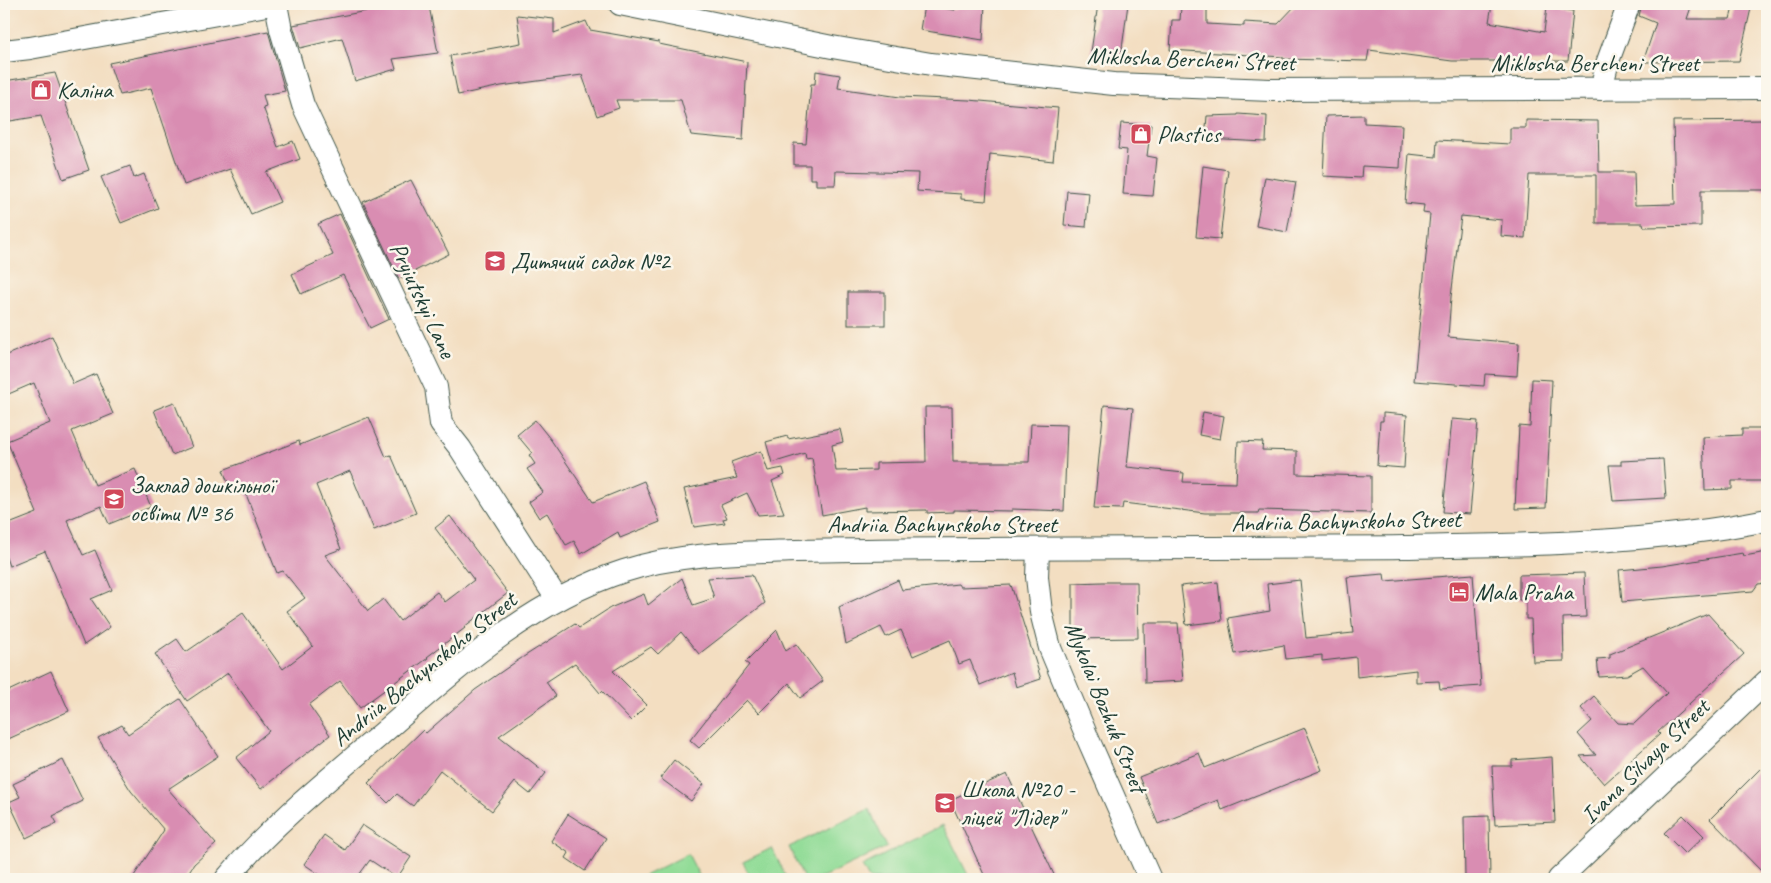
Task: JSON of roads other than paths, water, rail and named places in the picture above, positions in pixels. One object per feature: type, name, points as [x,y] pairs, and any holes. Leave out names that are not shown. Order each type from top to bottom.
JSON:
[{"type":"street","points":[[4,51],[30,48],[274,4]]},
{"type":"street","name":"Pryiutskyi Lane","points":[[274,4],[304,105],[436,387],[441,424],[460,448],[557,599]]},
{"type":"street","name":"Miklosha Bercheni Street","points":[[620,4],[832,47],[931,64],[1114,84],[1271,90],[1767,88]]},
{"type":"street","points":[[1601,89],[1608,61],[1629,4]]},
{"type":"street","name":"Andriia Bachynskoho Street","points":[[226,879],[252,849],[282,821],[424,698],[506,631],[557,599],[624,571],[691,556],[745,553],[907,549],[1229,549],[1586,543],[1669,536],[1767,520]]},
{"type":"street","name":"Mykolai Bozhuk Street","points":[[1038,549],[1037,577],[1041,612],[1050,648],[1150,879]]},
{"type":"street","name":"Ivana Silvaya Street","points":[[1559,879],[1767,681]]},
{"type":"place","name":"Калiна","points":[[41,90]]},
{"type":"place","name":"Plastics","points":[[1141,134]]},
{"type":"place","name":"Дитячий садок №2","points":[[495,261]]},
{"type":"place","name":"Заклад дошкільної освіти № 36","points":[[114,499]]},
{"type":"place","name":"Mala Praha","points":[[1459,592]]},
{"type":"place","name":"Школа №20 - ліцей \"Лідер\"","points":[[945,803]]}]
